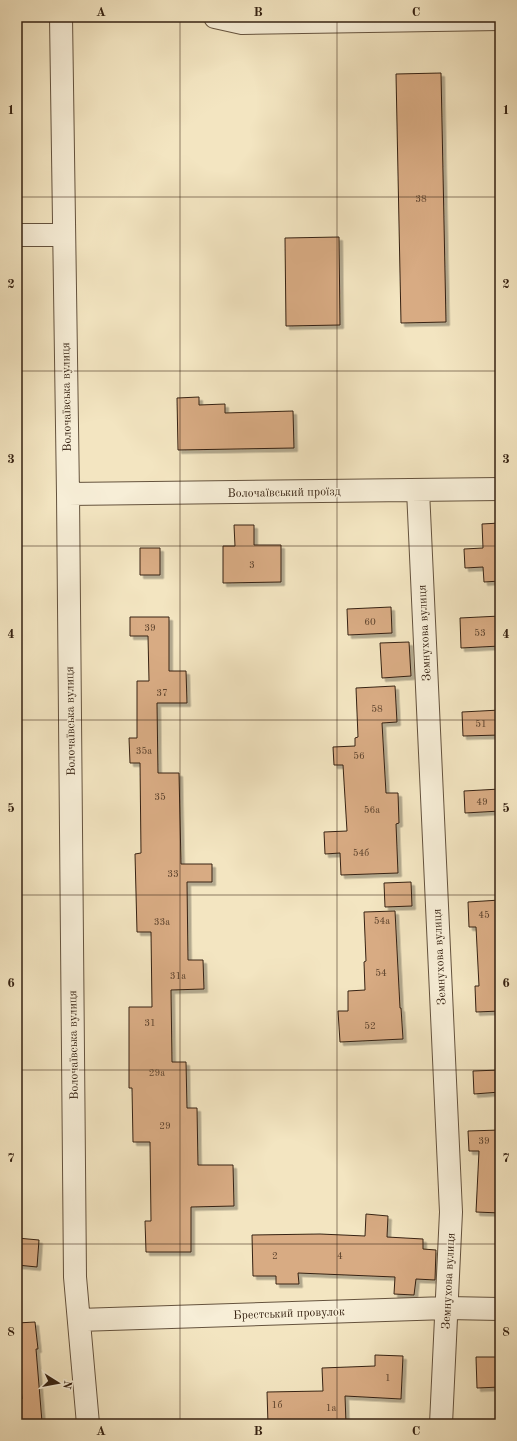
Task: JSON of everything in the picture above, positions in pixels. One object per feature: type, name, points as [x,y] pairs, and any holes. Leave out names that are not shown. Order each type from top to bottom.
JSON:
[{"type":"street","name":"Волочаївська вулиця","points":[[61,17],[68,494],[75,1277],[88,1424]]},
{"type":"street","points":[[215,17],[242,23],[500,19]]},
{"type":"street","points":[[17,235],[64,235]]},
{"type":"street","name":"Волочаївський проїзд","points":[[68,494],[500,489]]},
{"type":"street","name":"Земнухова вулиця","points":[[418,490],[451,1212],[441,1424]]},
{"type":"street","name":"Брестський провулок","points":[[79,1320],[447,1308],[500,1309]]},
{"type":"building","points":[[441,73],[446,322],[401,323],[396,74]]},
{"type":"building","points":[[339,237],[340,325],[286,326],[285,238]]},
{"type":"building","points":[[199,397],[199,405],[225,404],[225,413],[293,411],[294,448],[178,450],[177,398]]},
{"type":"building","points":[[500,523],[500,581],[484,582],[483,567],[465,568],[464,549],[483,548],[482,524]]},
{"type":"building","points":[[234,525],[254,525],[254,545],[281,545],[281,582],[223,583],[223,546],[235,546]]},
{"type":"building","points":[[140,548],[160,548],[160,575],[140,575]]},
{"type":"building","points":[[391,607],[392,633],[348,635],[347,609]]},
{"type":"building","points":[[500,616],[500,646],[461,648],[460,618]]},
{"type":"building","points":[[130,617],[169,617],[169,671],[186,671],[187,703],[157,703],[158,773],[179,773],[181,864],[212,864],[212,882],[187,882],[188,960],[203,960],[204,989],[171,990],[172,1062],[186,1062],[187,1108],[197,1108],[198,1165],[233,1165],[234,1206],[191,1207],[191,1252],[146,1252],[145,1221],[151,1221],[150,1142],[133,1142],[132,1088],[129,1088],[129,1007],[152,1007],[151,932],[137,932],[135,854],[141,853],[140,763],[130,763],[129,738],[137,738],[137,681],[149,681],[148,636],[130,636]]},
{"type":"building","points":[[409,642],[411,676],[382,678],[380,643]]},
{"type":"building","points":[[395,686],[397,722],[382,723],[386,793],[398,793],[399,823],[396,824],[398,873],[341,875],[340,853],[325,854],[324,832],[347,831],[343,765],[334,765],[333,747],[355,746],[355,738],[358,737],[356,688]]},
{"type":"building","points":[[500,710],[500,735],[463,736],[462,712]]},
{"type":"building","points":[[500,789],[500,811],[465,813],[464,791]]},
{"type":"building","points":[[411,882],[412,906],[385,907],[384,883]]},
{"type":"building","points":[[500,900],[500,1011],[476,1012],[475,986],[479,986],[476,927],[469,927],[468,902]]},
{"type":"building","points":[[395,911],[403,1039],[340,1042],[338,1011],[348,1011],[348,991],[365,990],[364,962],[366,961],[364,912]]},
{"type":"building","points":[[500,1070],[500,1092],[474,1094],[473,1071]]},
{"type":"building","points":[[500,1130],[500,1213],[476,1212],[479,1151],[469,1151],[468,1131]]},
{"type":"building","points":[[366,1214],[388,1216],[387,1237],[423,1239],[423,1249],[436,1250],[435,1280],[416,1279],[414,1295],[394,1294],[395,1277],[298,1273],[299,1284],[276,1284],[276,1276],[253,1276],[252,1235],[320,1234],[365,1236]]},
{"type":"building","points":[[17,1238],[39,1240],[37,1267],[17,1265]]},
{"type":"building","points":[[35,1322],[42,1422],[17,1424],[17,1399],[22,1399],[17,1323]]},
{"type":"building","points":[[375,1355],[403,1356],[401,1399],[345,1396],[346,1423],[268,1424],[267,1392],[323,1391],[322,1368],[375,1366]]},
{"type":"building","points":[[476,1357],[500,1357],[500,1387],[477,1388]]}]
